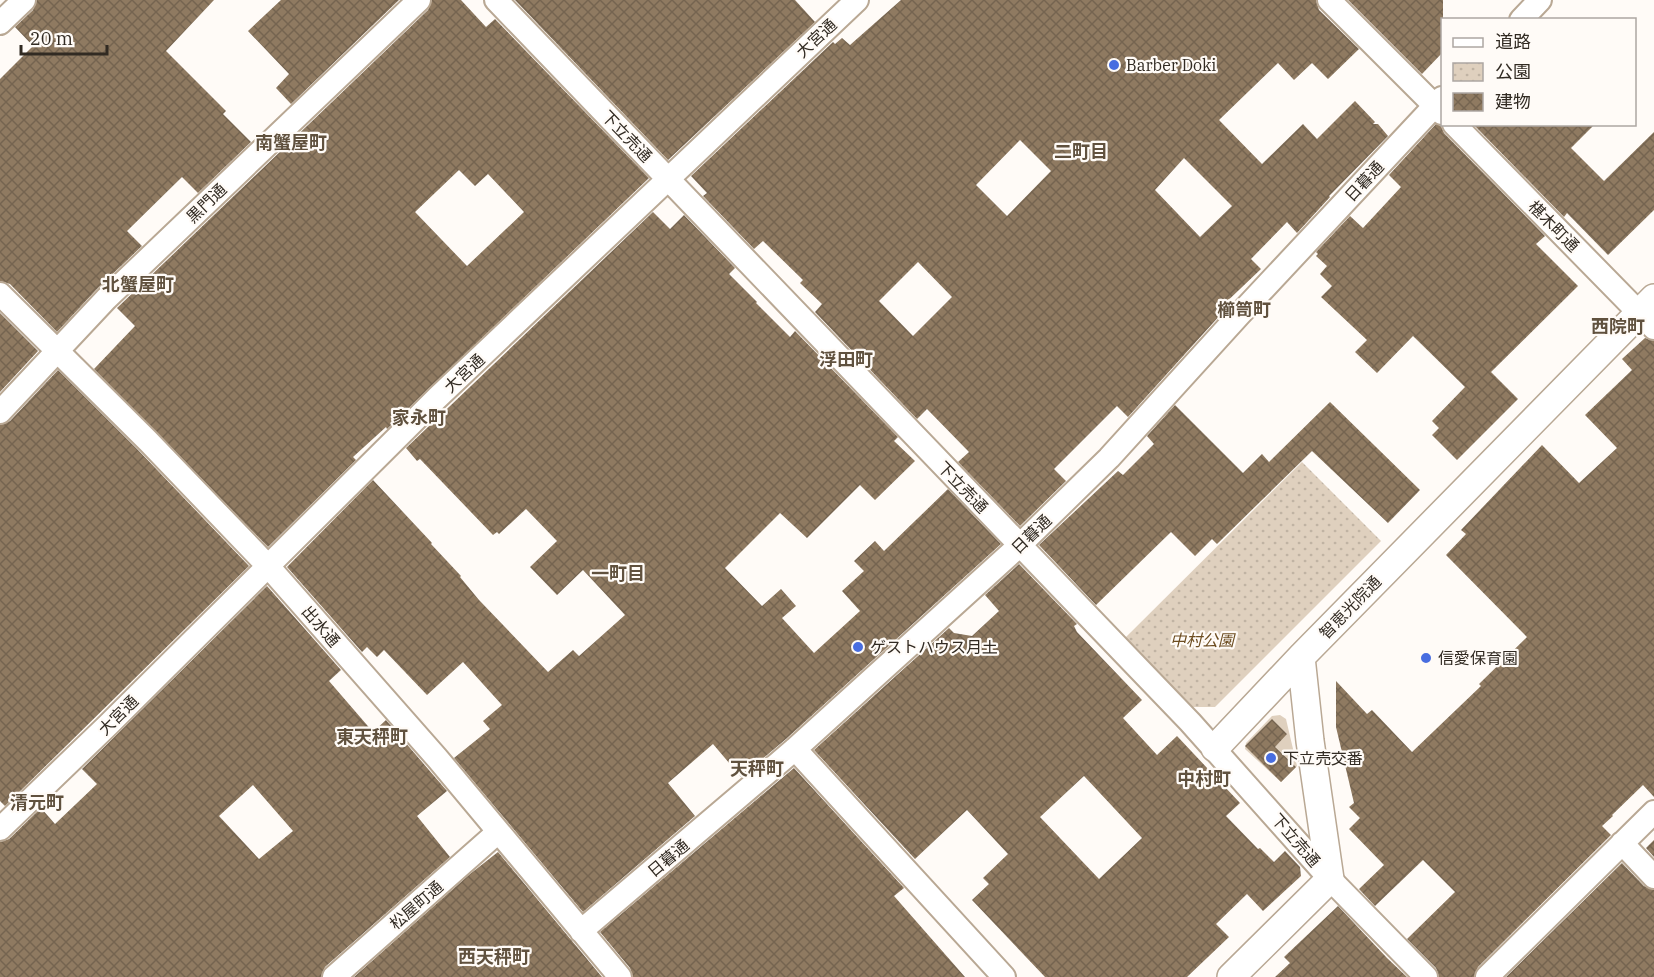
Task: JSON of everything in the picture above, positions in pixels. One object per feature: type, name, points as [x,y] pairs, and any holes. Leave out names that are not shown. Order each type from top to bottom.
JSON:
[{"type":"street","points":[[0,23],[24,0]]},
{"type":"street","name":"黒門通","points":[[0,412],[106,299],[418,0]]},
{"type":"street","name":"下立売通","points":[[496,0],[1215,748],[1330,879],[1426,977]]},
{"type":"street","name":"大宮通","points":[[0,829],[437,398],[857,0]]},
{"type":"street","points":[[1329,0],[1440,106]]},
{"type":"street","points":[[1523,18],[1540,0]]},
{"type":"street","name":"日暮通","points":[[581,931],[795,749],[1019,546],[1109,458],[1239,315],[1440,106]]},
{"type":"street","name":"椹木町通","points":[[1456,126],[1649,313]]},
{"type":"street","name":"出水通","points":[[0,294],[58,350],[268,566],[437,758],[620,977]]},
{"type":"street","name":"智恵光院通","points":[[1215,748],[1302,657],[1649,313]]},
{"type":"street","points":[[1231,977],[1330,879],[1310,741],[1302,657]]},
{"type":"street","points":[[795,749],[1004,977]]},
{"type":"street","points":[[1487,977],[1654,812]]},
{"type":"street","name":"松屋町通","points":[[334,977],[498,832]]},
{"type":"street","points":[[1622,843],[1654,877]]},
{"type":"green space","name":"中村公園","points":[[1302,462],[1381,541],[1215,707],[1190,707],[1123,640]]},
{"type":"green space","points":[[1280,715],[1286,719],[1297,766],[1281,782],[1245,749],[1246,743],[1272,716]]},
{"type":"building","points":[[37,0],[214,0],[166,51],[226,111],[223,114],[251,142],[198,193],[182,177],[127,231],[142,246],[57,332],[10,284],[0,281],[0,79],[33,46],[15,27],[33,10]]},
{"type":"building","points":[[281,0],[399,0],[291,104],[276,88],[289,74],[248,31]]},
{"type":"building","points":[[432,0],[461,0],[486,27],[495,19],[649,178],[387,429],[386,427],[353,457],[356,460],[268,547],[94,369],[135,326],[117,308],[428,10]],"holes":[[[459,170],[475,186],[488,174],[524,212],[467,266],[415,212]]]},
{"type":"building","points":[[515,0],[795,0],[815,22],[668,160]]},
{"type":"building","points":[[901,0],[1316,0],[1319,10],[1359,49],[1328,79],[1312,63],[1294,80],[1278,63],[1219,120],[1262,164],[1303,124],[1317,139],[1355,101],[1375,122],[1373,124],[1378,124],[1388,136],[1329,196],[1297,233],[1287,222],[1251,259],[1261,269],[1219,309],[1222,313],[1128,417],[1117,406],[1054,469],[1066,481],[1020,526],[958,462],[969,452],[927,409],[917,419],[815,312],[822,304],[800,283],[803,280],[763,241],[754,249],[703,196],[707,193],[691,176],[833,42],[835,44],[842,38],[850,45]],"holes":[[[1020,140],[1051,171],[1007,216],[976,185]],[[1184,158],[1232,206],[1200,237],[1155,190]],[[918,262],[952,297],[913,336],[879,301]]]},
{"type":"building","points":[[1348,0],[1443,0],[1441,54],[1422,74]]},
{"type":"building","points":[[1436,124],[1441,126],[1444,133],[1545,236],[1536,244],[1578,286],[1491,372],[1518,399],[1457,460],[1432,435],[1439,428],[1432,421],[1465,387],[1413,336],[1377,373],[1355,352],[1367,340],[1321,297],[1332,286],[1320,274],[1327,266],[1316,256],[1318,254],[1316,252],[1350,216],[1363,228],[1401,187],[1389,175]]},
{"type":"building","points":[[1475,126],[1593,126],[1571,148],[1604,181],[1654,132],[1654,210],[1608,255],[1567,213],[1564,217]]},
{"type":"building","points":[[653,212],[670,229],[684,215],[735,268],[729,274],[756,303],[790,337],[795,331],[898,437],[894,441],[915,461],[875,500],[860,485],[807,538],[780,513],[725,568],[762,606],[781,589],[796,606],[782,618],[814,653],[860,611],[842,591],[864,571],[854,561],[875,541],[884,551],[948,489],[1001,544],[741,777],[713,744],[668,783],[695,816],[583,912],[454,758],[490,729],[483,721],[502,705],[463,662],[427,695],[384,650],[377,657],[367,647],[362,652],[287,567],[373,480],[432,543],[479,600],[548,672],[573,650],[579,656],[625,615],[583,570],[557,595],[530,567],[557,541],[526,509],[499,534],[497,532],[493,535],[420,459],[417,461],[406,448]]},
{"type":"building","points":[[0,313],[38,351],[0,392]]},
{"type":"building","points":[[1645,338],[1654,341],[1654,797],[1643,785],[1612,815],[1602,826],[1611,835],[1478,967],[1474,977],[1439,977],[1436,968],[1407,939],[1455,892],[1423,860],[1375,906],[1359,889],[1384,865],[1349,829],[1360,818],[1349,807],[1354,803],[1336,727],[1336,681],[1367,714],[1372,710],[1412,752],[1481,686],[1479,684],[1527,637],[1446,555],[1466,534],[1461,530],[1542,445],[1579,483],[1617,448],[1585,415],[1632,370],[1622,359]]},
{"type":"building","points":[[58,370],[249,566],[5,806],[0,801],[0,425],[10,421]]},
{"type":"building","points":[[1330,402],[1420,490],[1388,523],[1312,451],[1217,544],[1212,539],[1195,556],[1171,532],[1096,605],[1039,545],[1118,471],[1123,475],[1154,444],[1147,436],[1175,405],[1243,473],[1262,454],[1269,462]]},
{"type":"building","points":[[1019,564],[1077,624],[1074,626],[1077,632],[1142,700],[1123,718],[1157,755],[1177,736],[1240,803],[1226,816],[1274,862],[1285,851],[1300,867],[1301,876],[1263,911],[1247,894],[1216,924],[1229,937],[1187,977],[1045,977],[972,900],[989,884],[983,878],[1008,854],[967,810],[915,859],[814,750],[949,628],[954,633],[972,636],[999,611],[985,595]],"holes":[[[1084,776],[1142,838],[1099,879],[1040,817]]]},
{"type":"building","points":[[267,586],[341,670],[329,681],[373,732],[386,720],[447,791],[417,816],[450,857],[325,967],[321,977],[0,977],[0,842],[9,839],[41,808],[55,824],[97,784],[82,769]],"holes":[[[253,785],[293,831],[259,859],[219,816]]]},
{"type":"building","points":[[1272,719],[1287,734],[1275,747],[1296,767],[1281,782],[1245,746]]},
{"type":"building","points":[[794,768],[904,888],[894,896],[965,977],[633,977],[630,968],[600,932]]},
{"type":"building","points":[[1654,840],[1654,857],[1646,848]]},
{"type":"building","points":[[498,852],[602,977],[354,977],[470,874]]},
{"type":"building","points":[[1622,863],[1644,886],[1654,890],[1654,977],[1506,977]]},
{"type":"building","points":[[1338,906],[1407,977],[1275,977],[1290,963],[1284,957]]},
{"type":"place","name":"Barber Doki","points":[[1114,65]]},
{"type":"place","name":"ゲストハウス月土","points":[[858,647]]},
{"type":"place","name":"信愛保育園","points":[[1426,658]]},
{"type":"place","name":"下立売交番","points":[[1271,758]]},
{"type":"district","name":"南蟹屋町","points":[[291,143]]},
{"type":"district","name":"二町目","points":[[1081,152]]},
{"type":"district","name":"北蟹屋町","points":[[138,285]]},
{"type":"district","name":"櫛笥町","points":[[1244,310]]},
{"type":"district","name":"西院町","points":[[1618,327]]},
{"type":"district","name":"浮田町","points":[[846,360]]},
{"type":"district","name":"家永町","points":[[419,418]]},
{"type":"district","name":"一町目","points":[[618,574]]},
{"type":"district","name":"東天秤町","points":[[372,737]]},
{"type":"district","name":"天秤町","points":[[757,769]]},
{"type":"district","name":"中村町","points":[[1204,779]]},
{"type":"district","name":"清元町","points":[[37,803]]},
{"type":"district","name":"西天秤町","points":[[494,957]]}]
